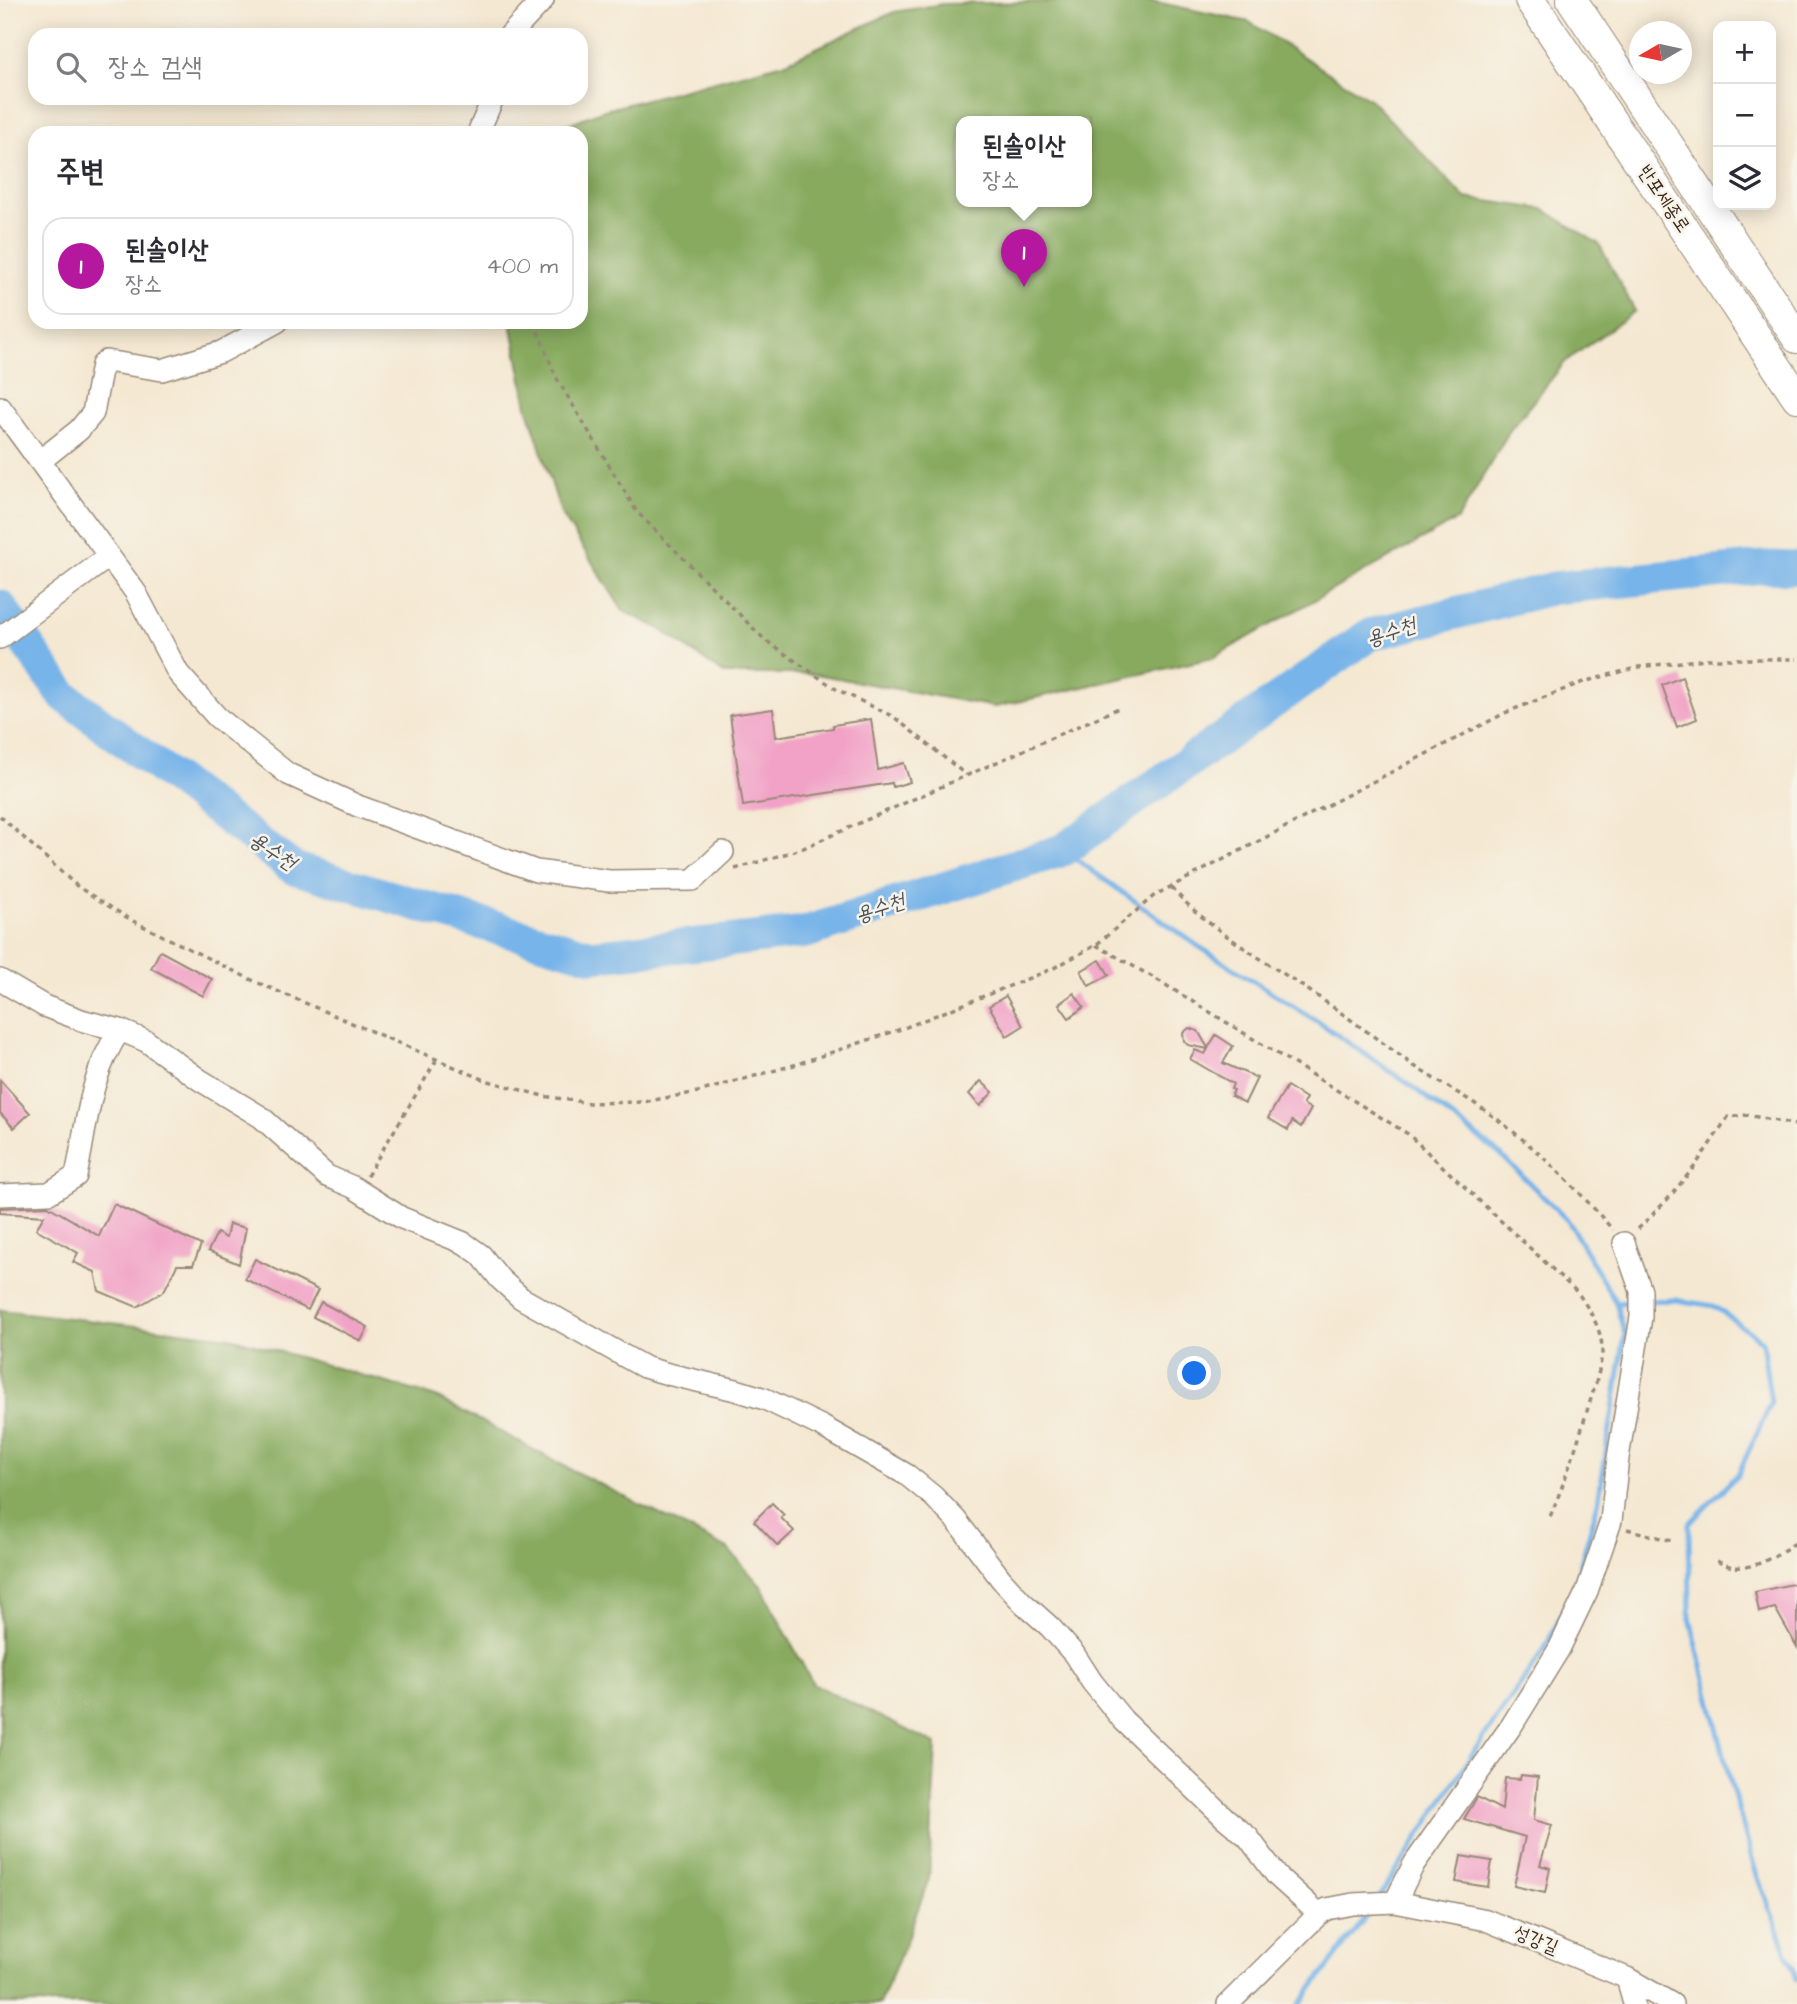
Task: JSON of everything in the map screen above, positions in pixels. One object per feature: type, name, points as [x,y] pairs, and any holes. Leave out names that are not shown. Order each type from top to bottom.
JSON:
[{"type":"highway","name":"반포세종로","points":[[1530,0],[1797,397]]},
{"type":"highway","name":"반포세종로","points":[[1572,0],[1797,338]]},
{"type":"street","points":[[517,28],[543,0]]},
{"type":"street","points":[[481,126],[490,105]]},
{"type":"street","points":[[40,461],[79,430],[93,413],[102,365],[106,361],[162,370],[221,352],[264,329]]},
{"type":"street","points":[[0,407],[135,593],[178,673],[217,717],[288,774],[358,806],[536,871],[609,881],[693,880],[727,861]]},
{"type":"street","points":[[0,638],[108,557]]},
{"type":"street","points":[[0,981],[44,1006],[146,1041],[200,1080],[261,1117],[327,1176],[358,1190],[401,1218],[464,1243],[481,1255],[500,1279],[521,1297],[645,1367],[765,1399],[823,1426],[907,1475],[934,1497],[956,1520],[1001,1579],[1050,1626],[1074,1654],[1091,1682],[1123,1720],[1224,1818],[1248,1837],[1277,1876],[1319,1914],[1228,2004]]},
{"type":"street","points":[[0,1195],[49,1193],[76,1177],[93,1084],[107,1048],[120,1030]]},
{"type":"street","points":[[1393,1902],[1414,1864],[1519,1715],[1559,1649],[1587,1591],[1611,1521],[1618,1458],[1641,1317],[1641,1291],[1624,1242]]},
{"type":"street","name":"성강길","points":[[1319,1914],[1327,1909],[1353,1904],[1393,1902],[1486,1920],[1627,1978],[1672,2004]]},
{"type":"street","points":[[1627,1978],[1633,2004]]},
{"type":"path","points":[[537,329],[556,377],[636,512],[765,640],[836,689],[894,717],[966,775]]},
{"type":"path","points":[[0,816],[78,887],[134,921],[256,982],[485,1080],[543,1096],[589,1103],[654,1100],[698,1092],[794,1065],[904,1028],[1052,969],[1096,945],[1155,895],[1507,712],[1583,682],[1639,667],[1706,659],[1797,659]]},
{"type":"path","points":[[727,861],[801,849],[1121,708]]},
{"type":"path","points":[[1172,888],[1222,931],[1415,1066],[1482,1108],[1527,1143],[1578,1190],[1624,1242],[1667,1200],[1695,1166],[1728,1117],[1747,1115],[1797,1125]]},
{"type":"path","points":[[1096,945],[1408,1134],[1578,1293],[1595,1320],[1602,1351],[1597,1378],[1567,1475],[1549,1519]]},
{"type":"path","points":[[358,1190],[436,1060]]},
{"type":"path","points":[[1611,1521],[1636,1533],[1672,1541]]},
{"type":"path","points":[[1717,1561],[1728,1567],[1748,1568],[1797,1542]]},
{"type":"green space","points":[[1147,0],[1249,22],[1371,100],[1465,198],[1543,209],[1599,244],[1635,311],[1565,362],[1510,430],[1458,519],[1212,658],[995,707],[815,674],[724,674],[657,627],[623,611],[561,513],[527,406],[512,329],[588,329],[588,126],[563,126],[601,111],[784,63],[894,12],[943,4]]},
{"type":"green space","points":[[0,1310],[230,1337],[436,1397],[558,1463],[728,1549],[761,1586],[813,1684],[936,1744],[929,1879],[879,2004],[0,2004]]},
{"type":"building","points":[[1682,677],[1697,719],[1677,727],[1662,685]]},
{"type":"building","points":[[773,709],[776,737],[871,719],[878,770],[904,763],[910,782],[893,787],[892,783],[743,806],[730,715]]},
{"type":"building","points":[[160,951],[212,979],[203,996],[151,968]]},
{"type":"building","points":[[1100,960],[1109,975],[1089,986],[1081,971]]},
{"type":"building","points":[[1074,993],[1084,1007],[1069,1018],[1059,1004]]},
{"type":"building","points":[[1006,996],[1023,1026],[1007,1036],[989,1006]]},
{"type":"building","points":[[1189,1028],[1198,1031],[1208,1048],[1216,1035],[1233,1046],[1223,1063],[1257,1078],[1245,1103],[1231,1096],[1233,1084],[1190,1059],[1195,1050],[1205,1054],[1208,1049],[1188,1045],[1184,1041],[1183,1033]]},
{"type":"building","points":[[0,1080],[30,1113],[14,1128],[0,1113]]},
{"type":"building","points":[[981,1081],[993,1092],[980,1106],[969,1094]]},
{"type":"building","points":[[1287,1086],[1306,1098],[1303,1104],[1311,1109],[1301,1127],[1292,1121],[1288,1130],[1268,1118]]},
{"type":"building","points":[[114,1204],[201,1245],[193,1265],[177,1265],[164,1291],[137,1307],[99,1291],[95,1272],[73,1262],[78,1253],[36,1229],[44,1216],[0,1213],[0,1208],[48,1206],[99,1236]]},
{"type":"building","points":[[229,1224],[246,1228],[239,1264],[208,1251],[217,1233],[226,1238]]},
{"type":"building","points":[[255,1259],[318,1290],[308,1310],[245,1279]]},
{"type":"building","points":[[321,1302],[368,1327],[361,1341],[313,1317]]},
{"type":"building","points":[[772,1503],[784,1515],[781,1518],[794,1531],[778,1546],[754,1521]]},
{"type":"building","points":[[1797,1583],[1797,1647],[1775,1608],[1759,1612],[1755,1592]]},
{"type":"building","points":[[1521,1775],[1538,1777],[1534,1820],[1552,1825],[1540,1865],[1550,1868],[1545,1893],[1514,1886],[1525,1837],[1464,1819],[1477,1797],[1502,1810],[1505,1778],[1520,1779]]},
{"type":"building","points":[[1461,1856],[1492,1861],[1488,1887],[1456,1882]]},
{"type":"waterway","name":"용수천","points":[[0,606],[63,695],[293,868],[592,956],[806,932],[1063,850],[1369,635],[1554,588],[1764,567],[1797,568]]},
{"type":"waterway","points":[[1063,850],[1198,946],[1317,1021],[1410,1085],[1501,1155],[1568,1221],[1616,1303],[1634,1302]]},
{"type":"waterway","points":[[1644,1301],[1676,1300],[1714,1306],[1762,1341],[1771,1403],[1738,1474],[1689,1524],[1690,1618],[1756,1873],[1797,1979]]},
{"type":"waterway","points":[[1379,1898],[1475,1750],[1543,1652],[1574,1588],[1598,1503],[1625,1335],[1616,1303]]},
{"type":"waterway","points":[[1300,2004],[1372,1909]]},
{"type":"place","name":"된솔이산","points":[[1024,287]]}]
